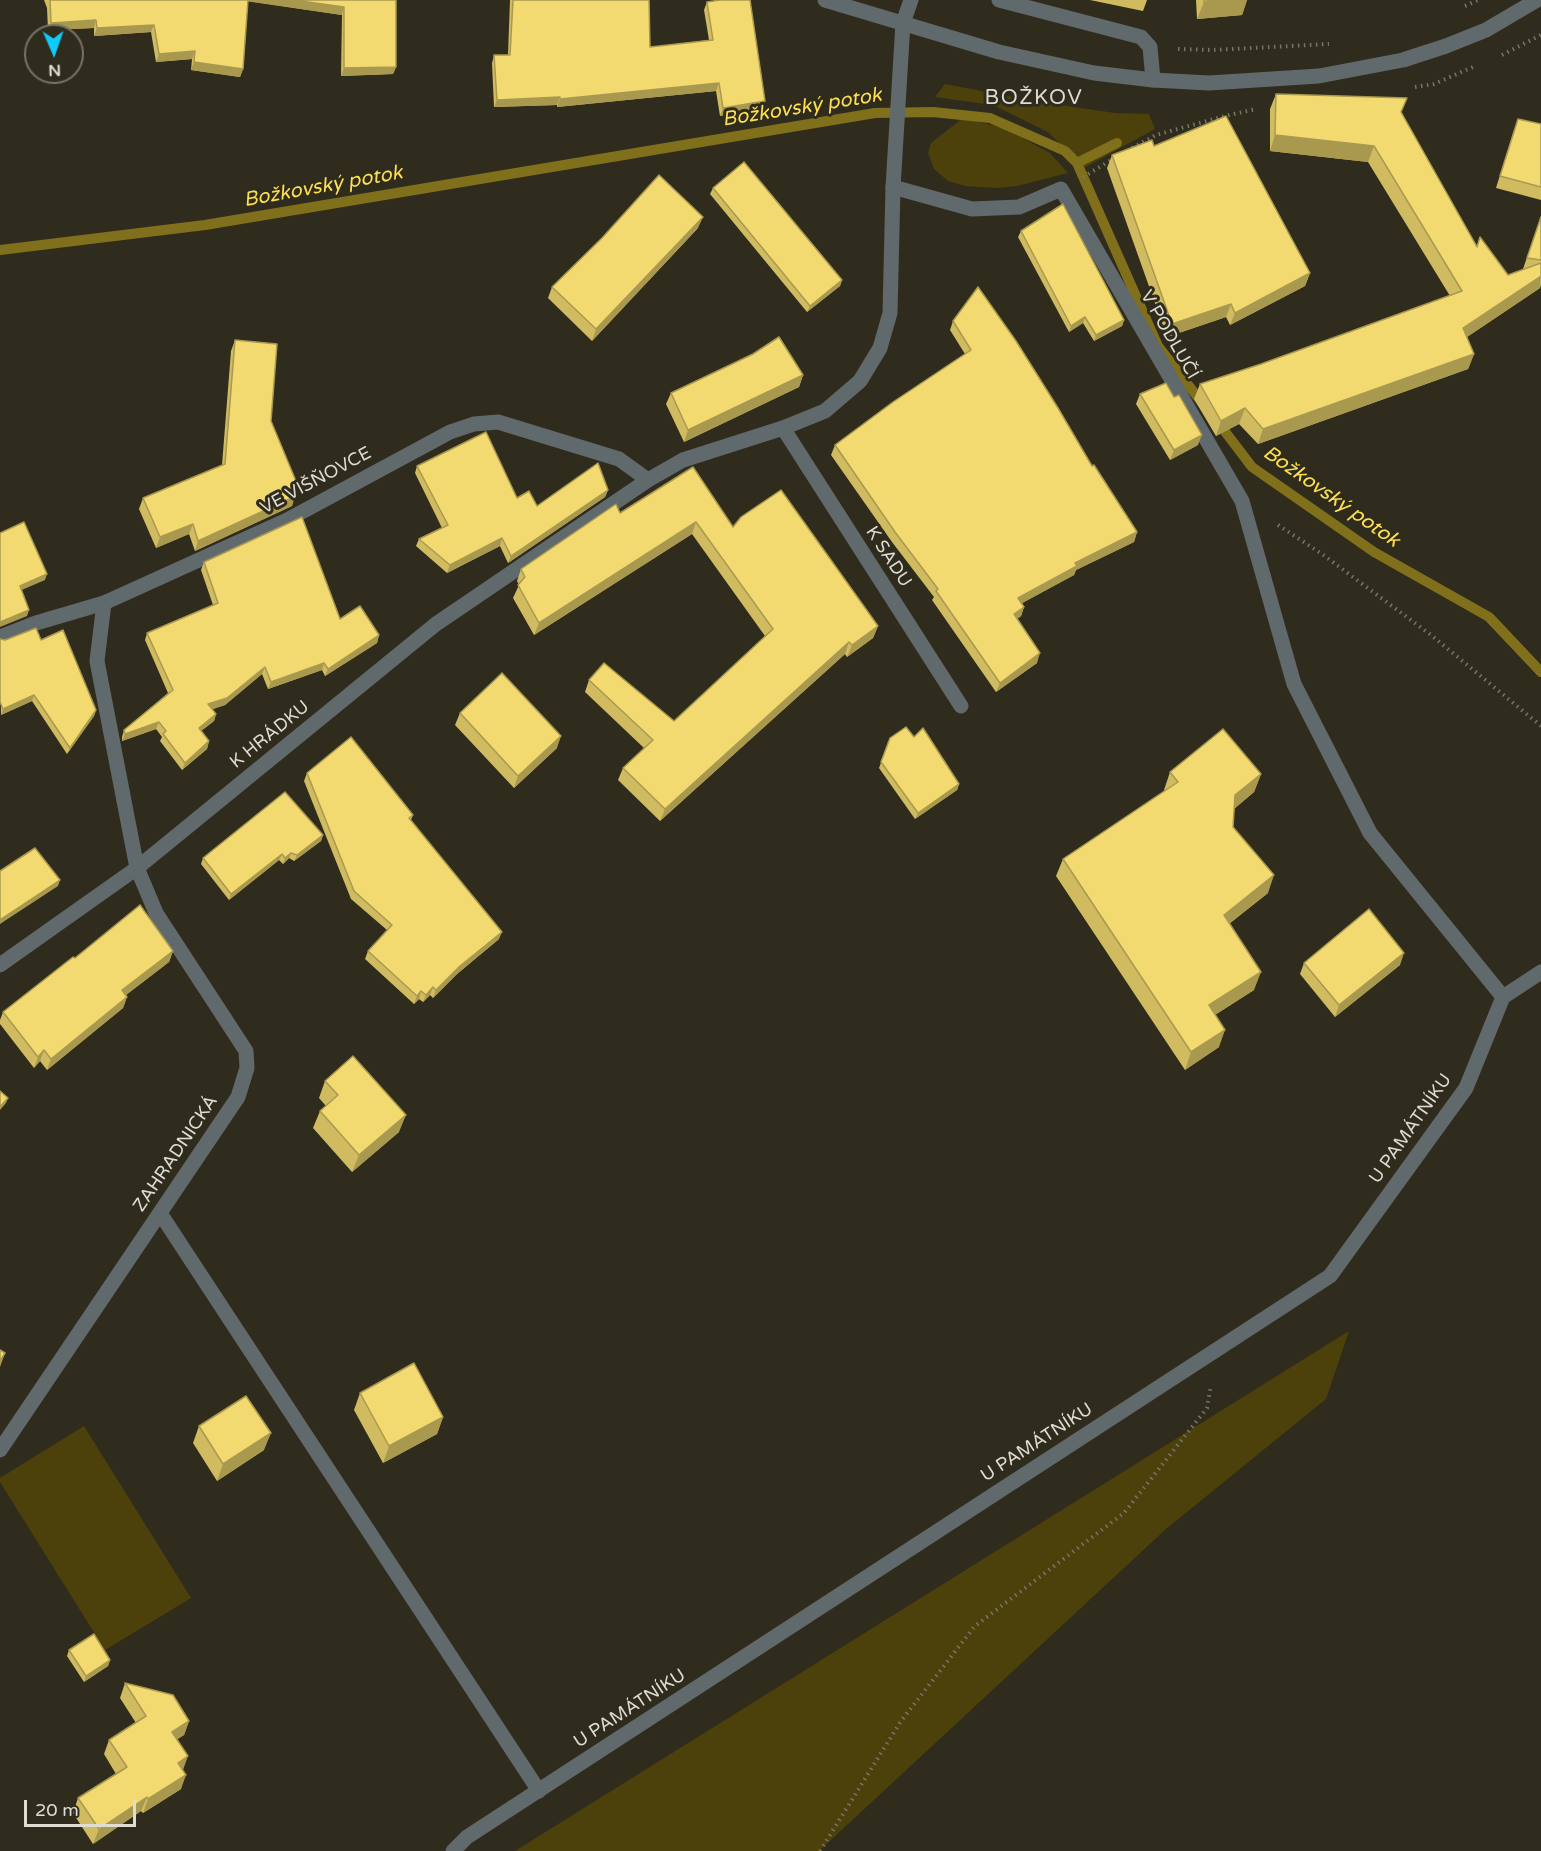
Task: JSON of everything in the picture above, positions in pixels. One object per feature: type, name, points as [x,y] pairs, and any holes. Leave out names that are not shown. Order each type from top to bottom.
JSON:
[{"type":"street","points":[[825,0],[1020,57],[1094,74],[1209,83],[1319,76],[1403,60],[1486,30],[1537,0]]},
{"type":"street","name":"K HRÁDKU","points":[[0,964],[137,867],[436,624],[648,480],[683,460],[783,428],[825,411],[860,381],[880,348],[891,313],[893,187],[903,23],[911,0]]},
{"type":"street","points":[[999,0],[1141,37],[1150,47],[1153,80]]},
{"type":"street","name":"V PODLUČÍ","points":[[893,187],[972,209],[1019,207],[1062,189],[1242,501],[1294,684],[1370,832],[1503,997]]},
{"type":"street","name":"VE VIŠŇOVCE","points":[[0,637],[36,623],[104,603],[287,520],[450,432],[474,423],[498,422],[619,459],[648,480]]},
{"type":"street","name":"K SADU","points":[[783,428],[962,706]]},
{"type":"street","points":[[104,603],[97,661],[137,867]]},
{"type":"street","name":"ZAHRADNICKÁ","points":[[0,1450],[238,1097],[247,1068],[246,1051],[156,913],[137,867]]},
{"type":"street","points":[[1503,997],[1541,972]]},
{"type":"street","name":"U PAMÁTNÍKU","points":[[453,1851],[467,1838],[538,1791],[1330,1276],[1466,1088],[1503,997]]},
{"type":"street","points":[[160,1213],[538,1791]]},
{"type":"path","points":[[1460,9],[1478,0]]},
{"type":"path","points":[[1150,47],[1213,50],[1338,44]]},
{"type":"path","points":[[1242,501],[1322,554],[1431,635],[1541,726]]},
{"type":"path","points":[[820,1851],[901,1721],[975,1626],[1124,1514],[1207,1408],[1218,1348]]},
{"type":"shaded area","points":[[945,84],[1039,102],[1115,113],[1149,114],[1155,129],[1084,168],[1048,132],[993,105],[935,97]]},
{"type":"shaded area","points":[[963,118],[1004,128],[1050,153],[1068,173],[1017,186],[997,188],[965,186],[948,181],[934,169],[928,153],[931,143]]},
{"type":"shaded area","points":[[1349,1331],[1326,1399],[1166,1529],[819,1851],[515,1851]]},
{"type":"shaded area","points":[[84,1426],[191,1598],[105,1650],[0,1482],[0,1478]]},
{"type":"building","points":[[50,0],[248,0],[243,69],[194,62],[195,51],[159,54],[154,25],[97,28],[96,20],[51,23]]},
{"type":"building","points":[[294,0],[396,0],[396,67],[344,68],[344,7]]},
{"type":"building","points":[[513,0],[649,0],[650,47],[713,40],[707,2],[750,0],[765,101],[723,108],[719,83],[560,99],[560,97],[497,100],[494,55],[510,55]]},
{"type":"building","points":[[1276,94],[1407,98],[1401,112],[1477,247],[1480,237],[1508,275],[1541,263],[1541,276],[1463,328],[1474,354],[1263,429],[1245,408],[1221,421],[1200,384],[1462,291],[1374,146],[1275,135]]},
{"type":"building","points":[[1226,116],[1310,273],[1235,313],[1231,304],[1172,324],[1112,155],[1152,140],[1154,146]]},
{"type":"building","points":[[1518,119],[1541,124],[1541,187],[1500,176]]},
{"type":"building","points":[[744,162],[842,280],[810,306],[713,188]]},
{"type":"building","points":[[659,175],[703,217],[596,329],[552,287],[602,238]]},
{"type":"building","points":[[1063,204],[1124,320],[1096,335],[1085,317],[1071,326],[1021,231]]},
{"type":"building","points":[[1541,217],[1541,260],[1527,258]]},
{"type":"building","points":[[978,287],[1016,341],[1092,466],[1094,465],[1137,532],[1075,563],[1077,566],[1018,598],[1024,607],[1014,614],[1040,653],[1000,683],[936,591],[938,589],[895,532],[835,445],[893,402],[971,350],[953,321]]},
{"type":"building","points":[[779,337],[803,375],[688,430],[671,393],[753,354]]},
{"type":"building","points":[[235,340],[277,344],[271,421],[298,486],[293,488],[296,496],[198,541],[193,524],[160,537],[143,498],[225,464]]},
{"type":"building","points":[[1166,383],[1174,397],[1179,395],[1202,435],[1174,450],[1140,394]]},
{"type":"building","points":[[486,432],[517,498],[529,491],[537,506],[598,463],[608,490],[511,556],[502,538],[450,565],[419,539],[448,525],[417,466]]},
{"type":"building","points":[[693,467],[733,527],[741,517],[781,490],[878,626],[852,645],[849,642],[665,809],[623,768],[653,740],[589,680],[604,663],[674,721],[773,629],[696,522],[539,623],[518,585],[525,577],[521,569],[616,504],[620,513]]},
{"type":"building","points":[[302,517],[340,619],[360,606],[379,635],[328,669],[324,663],[271,682],[265,667],[227,698],[208,704],[216,714],[199,728],[209,741],[185,763],[163,734],[166,731],[159,722],[125,734],[124,730],[173,690],[147,633],[218,603],[204,562]]},
{"type":"building","points":[[24,522],[47,574],[20,586],[29,610],[0,622],[0,533]]},
{"type":"building","points":[[36,628],[41,640],[63,630],[96,710],[70,748],[34,695],[3,709],[0,702],[0,639],[5,640]]},
{"type":"building","points":[[502,673],[561,736],[518,776],[460,713]]},
{"type":"building","points":[[906,727],[914,737],[923,728],[959,784],[918,813],[881,762],[890,738]]},
{"type":"building","points":[[1223,729],[1261,774],[1235,795],[1233,827],[1274,875],[1224,915],[1261,972],[1209,1005],[1225,1030],[1191,1052],[1063,859],[1178,782],[1170,772]]},
{"type":"building","points":[[351,737],[413,815],[409,818],[502,932],[460,966],[436,990],[433,987],[426,995],[421,991],[417,996],[368,951],[392,925],[354,891],[307,773]]},
{"type":"building","points":[[285,792],[323,835],[297,855],[291,853],[285,858],[282,854],[231,894],[203,858]]},
{"type":"building","points":[[35,848],[60,880],[0,920],[0,871]]},
{"type":"building","points":[[140,905],[173,951],[122,990],[127,997],[51,1059],[44,1050],[38,1057],[3,1012]]},
{"type":"building","points":[[1369,909],[1404,953],[1339,1005],[1304,963]]},
{"type":"building","points":[[353,1056],[406,1115],[359,1155],[320,1111],[338,1095],[325,1081]]},
{"type":"building","points":[[0,1091],[8,1098],[0,1107]]},
{"type":"building","points":[[0,1350],[5,1353],[0,1361]]},
{"type":"building","points":[[414,1363],[443,1417],[389,1446],[360,1393]]},
{"type":"building","points":[[246,1396],[271,1433],[223,1464],[199,1426]]},
{"type":"building","points":[[94,1634],[110,1660],[86,1676],[69,1650]]},
{"type":"building","points":[[125,1683],[173,1695],[189,1721],[172,1732],[188,1756],[178,1763],[186,1775],[148,1799],[147,1797],[99,1829],[78,1798],[127,1767],[109,1740],[146,1716]]},
{"type":"waterway","name":"Božkovský potok","points":[[0,250],[205,225],[875,113],[933,112],[990,118],[1065,151],[1077,163],[1158,346],[1203,404]]},
{"type":"waterway","points":[[1077,163],[1117,143]]},
{"type":"waterway","name":"Božkovský potok","points":[[1217,421],[1252,467],[1374,552],[1489,617],[1541,672]]},
{"type":"district","name":"BOŽKOV","points":[[1034,98]]}]
